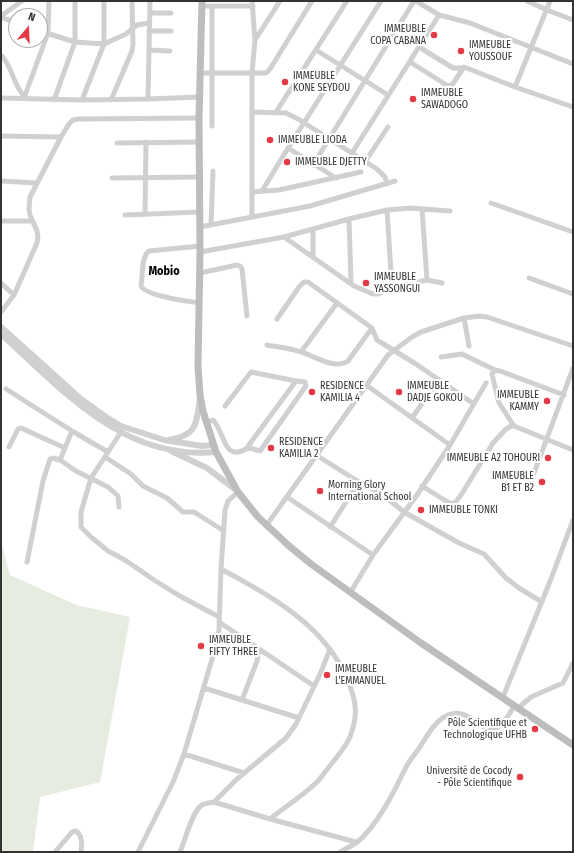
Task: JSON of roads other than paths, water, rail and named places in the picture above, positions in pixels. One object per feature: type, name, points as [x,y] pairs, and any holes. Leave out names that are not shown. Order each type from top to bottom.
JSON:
[{"type":"main road","points":[[202,4],[199,118],[200,273],[198,366],[200,395],[206,423],[215,448],[238,492],[266,526],[311,564],[421,643],[573,745]]},
{"type":"street","points":[[1,16],[22,1]]},
{"type":"street","points":[[54,100],[75,42],[75,1]]},
{"type":"street","points":[[82,100],[104,44],[104,1]]},
{"type":"street","points":[[111,100],[132,51],[132,1]]},
{"type":"street","points":[[148,99],[150,1]]},
{"type":"street","points":[[255,40],[280,1]]},
{"type":"street","points":[[201,73],[266,73],[312,1]]},
{"type":"street","points":[[276,112],[347,1]]},
{"type":"street","points":[[262,191],[382,1]]},
{"type":"street","points":[[313,165],[415,1],[439,15],[470,23],[573,64]]},
{"type":"street","points":[[527,1],[573,20]]},
{"type":"street","points":[[515,87],[550,1]]},
{"type":"street","points":[[202,4],[212,6],[252,3],[255,40],[252,73],[252,217]]},
{"type":"street","points":[[212,6],[212,126]]},
{"type":"street","points":[[150,13],[171,13]]},
{"type":"street","points":[[352,153],[439,15]]},
{"type":"street","points":[[48,33],[75,42],[104,44],[120,37],[137,25],[150,23]]},
{"type":"street","points":[[149,31],[171,31]]},
{"type":"street","points":[[419,46],[453,68],[466,67],[515,87],[573,107]]},
{"type":"street","points":[[25,98],[43,48]]},
{"type":"street","points":[[149,50],[170,52]]},
{"type":"street","points":[[316,50],[388,95]]},
{"type":"street","points":[[1,56],[5,60],[18,90],[25,98]]},
{"type":"street","points":[[410,62],[445,85],[449,86],[452,85],[463,68]]},
{"type":"street","points":[[1,98],[111,100],[200,97]]},
{"type":"street","points":[[252,112],[286,113],[298,119],[382,173],[387,183]]},
{"type":"street","points":[[1,312],[14,295],[38,237],[28,209],[30,197],[61,137],[73,120],[199,118]]},
{"type":"street","points":[[365,162],[388,127]]},
{"type":"street","points":[[1,136],[61,137]]},
{"type":"street","points":[[145,214],[146,142]]},
{"type":"street","points":[[117,143],[200,142]]},
{"type":"street","points":[[288,148],[336,178]]},
{"type":"street","points":[[210,225],[213,170]]},
{"type":"street","points":[[252,192],[279,190],[361,172]]},
{"type":"street","points":[[112,178],[200,177]]},
{"type":"street","points":[[1,181],[37,183]]},
{"type":"street","points":[[200,227],[310,206],[395,181]]},
{"type":"street","points":[[492,203],[573,232]]},
{"type":"street","points":[[199,303],[144,290],[141,286],[146,253],[150,250],[200,249],[284,237],[349,219],[397,208],[450,211]]},
{"type":"street","points":[[422,209],[427,280]]},
{"type":"street","points":[[388,210],[392,288]]},
{"type":"street","points":[[125,215],[200,212]]},
{"type":"street","points":[[349,219],[351,283]]},
{"type":"street","points":[[1,221],[32,221]]},
{"type":"street","points":[[313,229],[313,257]]},
{"type":"street","points":[[284,237],[357,288],[373,294],[427,280],[442,283]]},
{"type":"street","points":[[200,273],[237,265],[240,266],[242,269],[247,316]]},
{"type":"street","points":[[529,278],[573,294]]},
{"type":"street","points":[[277,319],[304,282],[308,282],[372,328],[377,340],[474,404]]},
{"type":"street","points":[[1,283],[14,295]]},
{"type":"street","points":[[301,352],[337,303]]},
{"type":"street","points":[[266,526],[388,355],[421,332],[464,318],[479,316],[487,317],[573,346]]},
{"type":"street","points":[[464,318],[469,346]]},
{"type":"street","points":[[1,327],[92,408],[121,426],[164,440],[215,448]]},
{"type":"street","points":[[267,344],[301,352],[336,364],[343,364],[348,361],[372,328]]},
{"type":"street","points":[[1,334],[82,408],[102,422],[121,432],[207,468],[238,492],[228,501],[225,510],[218,637],[204,688],[184,754],[173,782],[138,852]]},
{"type":"street","points":[[441,357],[462,354],[495,370],[564,395]]},
{"type":"street","points":[[530,484],[573,368]]},
{"type":"street","points":[[495,370],[492,374],[499,403],[513,425],[573,450]]},
{"type":"street","points":[[224,406],[251,372],[305,382],[306,386],[260,451],[250,448],[246,449]]},
{"type":"street","points":[[412,418],[438,380]]},
{"type":"street","points":[[206,423],[213,420],[218,426],[228,450],[240,453],[246,449],[296,381]]},
{"type":"street","points":[[350,593],[373,555],[450,445],[486,383]]},
{"type":"street","points":[[366,385],[450,445]]},
{"type":"street","points":[[6,389],[107,455],[131,474],[143,486],[167,498],[183,512],[194,512],[224,531]]},
{"type":"street","points":[[164,440],[182,438],[189,434],[196,422],[200,395]]},
{"type":"street","points":[[422,486],[446,501],[455,503],[493,443],[506,429],[513,425]]},
{"type":"street","points":[[9,447],[18,429],[21,428],[65,448]]},
{"type":"street","points":[[60,460],[72,431]]},
{"type":"street","points":[[121,432],[107,455],[90,478],[81,512],[81,527],[108,551],[125,560],[154,580],[219,619],[259,649],[314,686]]},
{"type":"street","points":[[162,448],[205,453],[215,448]]},
{"type":"street","points":[[316,455],[359,482],[382,494],[404,512],[463,546],[484,554],[506,578],[542,602]]},
{"type":"street","points":[[27,562],[43,481],[48,461],[53,458],[60,460],[76,471],[108,487],[118,496],[119,507]]},
{"type":"street","points":[[330,527],[359,482]]},
{"type":"street","points":[[287,497],[373,555]]},
{"type":"street","points":[[503,697],[542,602],[573,520]]},
{"type":"street","points":[[221,569],[254,586],[288,609],[315,632],[338,660],[345,674],[356,705],[356,716],[350,738],[342,751],[317,782],[270,819]]},
{"type":"street","points":[[242,700],[258,661],[259,649]]},
{"type":"street","points":[[214,802],[244,773],[286,738],[299,718],[330,649]]},
{"type":"street","points":[[340,852],[364,835],[381,813],[393,794],[407,766],[432,728],[441,720],[451,714],[461,713],[486,728],[495,728],[501,724],[516,706],[531,697],[563,683],[573,663]]},
{"type":"street","points":[[204,688],[299,718]]},
{"type":"street","points":[[184,754],[244,773]]},
{"type":"street","points":[[180,852],[196,812],[201,806],[214,802],[356,842]]},
{"type":"street","points":[[56,852],[72,832],[76,831],[79,832],[82,838],[81,852]]},
{"type":"place","name":"IMMEUBLE COPA CABANA","points":[[434,35]]},
{"type":"place","name":"IMMEUBLE YOUSSOUF","points":[[461,51]]},
{"type":"place","name":"IMMEUBLE KONE SEYDOU","points":[[285,82]]},
{"type":"place","name":"IMMEUBLE SAWADOGO","points":[[413,99]]},
{"type":"place","name":"IMMEUBLE LIODA","points":[[270,140]]},
{"type":"place","name":"IMMEUBLE DJETTY","points":[[287,162]]},
{"type":"place","name":"IMMEUBLE YASSONGUI","points":[[366,283]]},
{"type":"place","name":"RESIDENCE KAMILIA 4","points":[[312,392]]},
{"type":"place","name":"IMMEUBLE DADJE GOKOU","points":[[399,392]]},
{"type":"place","name":"IMMEUBLE KAMMY","points":[[547,401]]},
{"type":"place","name":"RESIDENCE KAMILIA 2","points":[[271,448]]},
{"type":"place","name":"IMMEUBLE A2 TOHOURI","points":[[548,458]]},
{"type":"place","name":"IMMEUBLE B1 ET B2","points":[[542,482]]},
{"type":"place","name":"Morning Glory International School","points":[[320,491]]},
{"type":"place","name":"IMMEUBLE TONKI","points":[[421,510]]},
{"type":"place","name":"IMMEUBLE FIFTY THREE","points":[[201,646]]},
{"type":"place","name":"IMMEUBLE L'EMMANUEL","points":[[327,675]]},
{"type":"place","name":"Pôle Scientifique et Technologique UFHB","points":[[535,729]]},
{"type":"place","name":"Université de Cocody - Pôle Scientifique","points":[[520,777]]},
{"type":"district","name":"Mobio","points":[[164,272]]}]
